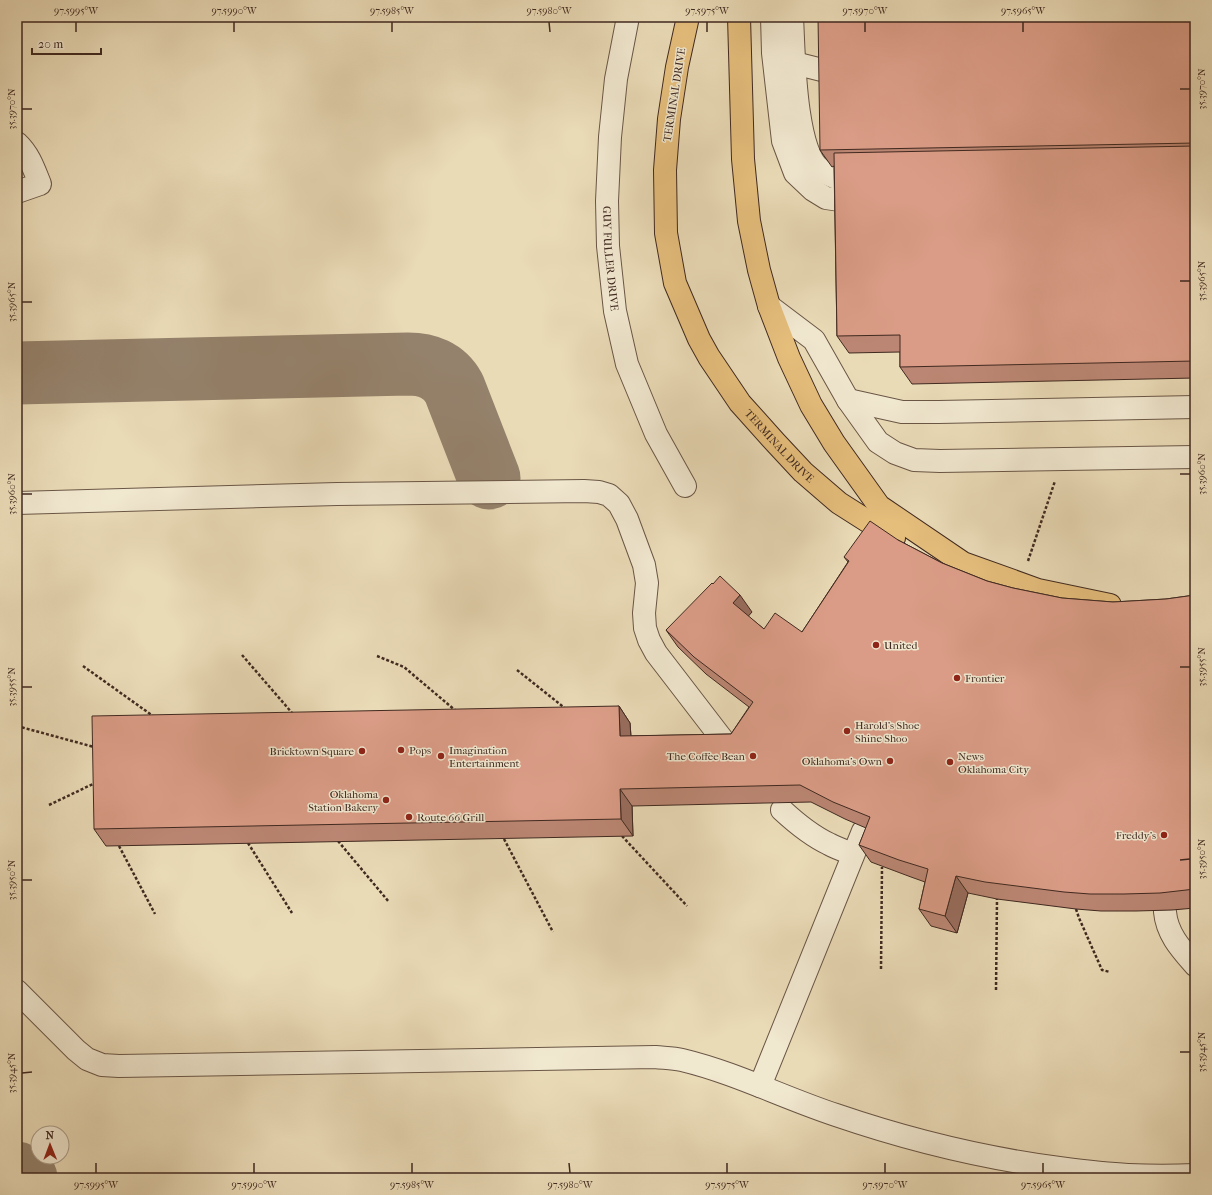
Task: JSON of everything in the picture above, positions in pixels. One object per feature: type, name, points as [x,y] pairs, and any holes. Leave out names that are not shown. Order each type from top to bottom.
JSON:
[{"type":"main road","name":"TERMINAL DRIVE","points":[[688,17],[668,119],[665,170],[666,233],[675,283],[690,320],[709,357],[740,403],[774,442],[804,472],[839,503],[865,520],[935,561],[976,581],[1051,603],[1100,609],[1128,607],[1111,606],[1038,590],[1020,583]]},
{"type":"main road","points":[[739,17],[744,167],[749,221],[759,270],[769,306],[789,358],[811,405],[834,443],[879,506],[963,563],[1020,583]]},
{"type":"street","name":"GUY FULLER DRIVE","points":[[628,17],[616,79],[607,201],[608,246],[615,311],[627,364],[656,434],[685,486]]},
{"type":"street","points":[[772,17],[773,53],[783,141],[795,173],[813,190],[826,198],[846,192],[821,171],[813,162],[808,152],[797,100],[792,17]]},
{"type":"street","points":[[794,63],[830,72]]},
{"type":"street","points":[[17,143],[31,160],[40,184],[17,192]]},
{"type":"street","points":[[769,306],[814,340],[848,400],[878,442],[895,453],[914,460],[940,461],[1195,457]]},
{"type":"street","points":[[848,400],[902,412],[1195,407]]},
{"type":"street","points":[[17,503],[337,494],[584,491],[599,492],[609,495],[619,504],[627,518],[644,565],[647,583],[644,613],[645,628],[649,640],[656,653],[729,748]]},
{"type":"street","points":[[782,810],[790,818],[829,845],[853,854]]},
{"type":"street","points":[[760,1086],[863,831]]},
{"type":"street","points":[[1165,912],[1168,928],[1177,944],[1195,965]]},
{"type":"street","points":[[17,991],[87,1060],[102,1065],[119,1066],[655,1057],[680,1060],[704,1066],[735,1076],[835,1115],[875,1128],[927,1143],[979,1155],[1096,1173],[1128,1175],[1195,1175]]},
{"type":"path","points":[[1020,583],[1054,487]]},
{"type":"path","points":[[242,655],[297,718]]},
{"type":"path","points":[[377,656],[404,667],[456,711]]},
{"type":"path","points":[[82,666],[156,719]]},
{"type":"path","points":[[517,670],[567,710]]},
{"type":"path","points":[[17,726],[97,748]]},
{"type":"path","points":[[49,805],[97,782]]},
{"type":"path","points":[[622,836],[687,906]]},
{"type":"path","points":[[504,839],[553,932]]},
{"type":"path","points":[[338,841],[389,902]]},
{"type":"path","points":[[248,843],[292,913]]},
{"type":"path","points":[[119,846],[155,914]]},
{"type":"path","points":[[881,969],[882,867]]},
{"type":"path","points":[[996,900],[996,990]]},
{"type":"path","points":[[1076,909],[1102,970],[1110,972]]},
{"type":"building","points":[[818,17],[1195,17],[1195,143],[820,150]]},
{"type":"building","points":[[1195,146],[1195,361],[900,367],[900,335],[837,336],[834,153]]},
{"type":"building","points":[[870,521],[898,540],[942,563],[987,581],[1013,588],[1062,598],[1113,602],[1166,599],[1195,595],[1195,889],[1160,893],[1090,894],[985,882],[956,876],[945,916],[919,909],[928,869],[859,845],[870,817],[833,802],[800,785],[620,789],[621,819],[94,829],[92,716],[619,706],[620,736],[731,734],[753,702],[694,657],[666,630],[720,576],[740,595],[733,603],[764,629],[775,613],[802,632],[849,561],[844,557]]},
{"type":"taxiway","points":[[17,373],[408,364],[422,365],[440,372],[454,388],[489,478]]},
{"type":"taxiway","points":[[17,1173],[26,1178]]},
{"type":"place","name":"United","points":[[876,645]]},
{"type":"place","name":"Frontier","points":[[957,678]]},
{"type":"place","name":"Harold's Shoe Shine Shoo","points":[[847,731]]},
{"type":"place","name":"Pops","points":[[401,750]]},
{"type":"place","name":"Bricktown Square","points":[[362,751]]},
{"type":"place","name":"Imagination Entertainment","points":[[441,756]]},
{"type":"place","name":"The Coffee Bean","points":[[753,756]]},
{"type":"place","name":"Oklahoma's Own","points":[[890,761]]},
{"type":"place","name":"News Oklahoma City","points":[[950,762]]},
{"type":"place","name":"Oklahoma Station Bakery","points":[[386,800]]},
{"type":"place","name":"Route 66 Grill","points":[[409,817]]},
{"type":"place","name":"Freddy's","points":[[1164,835]]}]
